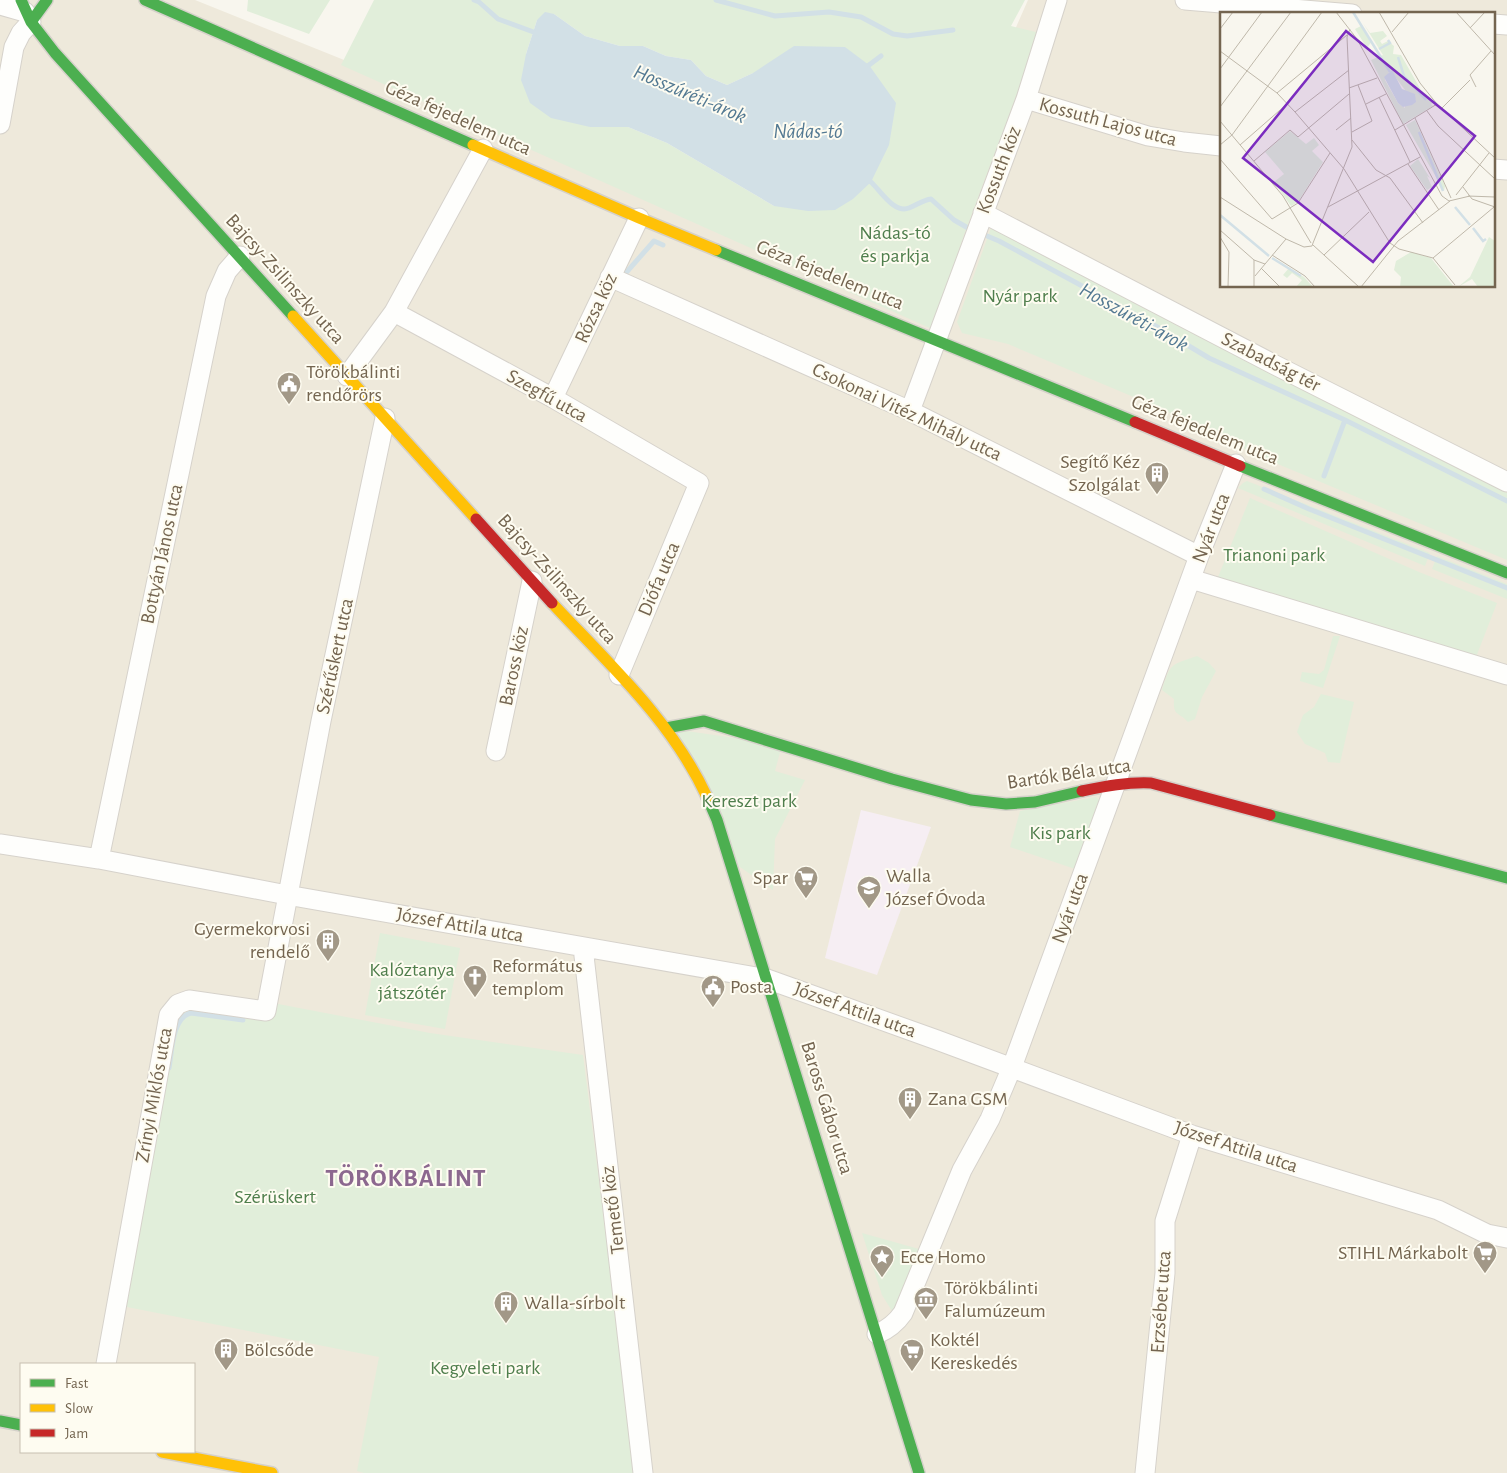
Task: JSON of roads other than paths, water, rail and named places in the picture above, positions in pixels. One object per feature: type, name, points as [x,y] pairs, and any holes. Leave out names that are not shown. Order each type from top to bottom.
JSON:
[{"type":"main road","points":[[26,11],[47,0]]},
{"type":"main road","name":"Géza fejedelem utca","points":[[145,0],[639,218],[1236,464],[1507,573]]},
{"type":"main road","name":"Bajcsy-Zsilinszky utca","points":[[26,11],[55,53],[619,675],[666,728],[687,759]]},
{"type":"main road","name":"Bartók Béla utca","points":[[666,728],[704,721],[892,779],[985,802],[1006,804],[1035,802],[1116,784],[1134,782],[1169,787],[1507,878]]},
{"type":"main road","name":"Baross Gábor utca","points":[[687,759],[718,820],[919,1473]]},
{"type":"main road","points":[[0,1421],[20,1425]]},
{"type":"main road","points":[[167,1453],[272,1473]]},
{"type":"street","name":"Kossuth köz","points":[[910,412],[1026,100],[1057,0]]},
{"type":"street","points":[[1185,0],[1328,12]]},
{"type":"street","points":[[0,5],[26,11],[21,33],[14,47],[0,124]]},
{"type":"street","points":[[1494,24],[1507,25]]},
{"type":"street","name":"Kossuth Lajos utca","points":[[1026,100],[1148,136],[1220,146]]},
{"type":"street","points":[[347,376],[394,312],[483,149]]},
{"type":"street","points":[[1494,169],[1507,170]]},
{"type":"street","name":"Szabadság tér","points":[[982,216],[1507,482]]},
{"type":"street","name":"Rózsa köz","points":[[553,398],[639,218]]},
{"type":"street","name":"Bottyán János utca","points":[[99,859],[216,296],[227,271],[240,256]]},
{"type":"street","name":"Csokonai Vitéz Mihály utca","points":[[610,277],[910,412],[1199,556]]},
{"type":"street","name":"Szegfű utca","points":[[394,312],[553,398],[699,483]]},
{"type":"street","name":"Szérűskert utca","points":[[287,895],[321,721],[385,418]]},
{"type":"street","name":"Nyár utca","points":[[877,1334],[888,1330],[904,1312],[962,1170],[990,1119],[1012,1067],[1199,556],[1236,464]]},
{"type":"street","name":"Diófa utca","points":[[619,675],[699,483]]},
{"type":"street","points":[[1191,579],[1507,674]]},
{"type":"street","name":"Baross köz","points":[[496,750],[532,581]]},
{"type":"street","name":"József Attila utca","points":[[0,844],[99,859],[287,895],[767,979],[1012,1067],[1192,1135],[1438,1210],[1487,1234],[1507,1238]]},
{"type":"street","name":"Zrínyi Miklós utca","points":[[106,1363],[169,1015],[178,1004],[189,1000],[266,1011],[287,895]]},
{"type":"street","name":"Temető köz","points":[[583,947],[643,1473]]},
{"type":"street","name":"Erzsébet utca","points":[[1145,1473],[1165,1274],[1164,1221],[1192,1135]]},
{"type":"water","name":"Nádas-tó","points":[[545,12],[554,14],[585,36],[620,46],[643,46],[666,56],[691,60],[706,76],[727,85],[753,73],[794,46],[845,47],[869,65],[896,103],[889,145],[871,182],[853,199],[835,210],[808,211],[774,206],[667,143],[628,127],[590,127],[551,118],[530,103],[521,80],[526,54],[537,20]]},
{"type":"waterway","name":"Hosszúréti-árok","points":[[474,0],[479,2],[498,19],[539,34]]},
{"type":"waterway","points":[[716,0],[775,16],[829,12],[861,17],[893,34],[907,36],[953,30]]},
{"type":"waterway","points":[[869,65],[881,56]]},
{"type":"waterway","name":"Hosszúréti-árok","points":[[866,179],[898,208],[909,208],[931,199],[954,220],[999,241],[1147,321],[1209,358],[1345,420],[1507,501]]},
{"type":"waterway","points":[[624,275],[654,241],[663,245]]},
{"type":"waterway","points":[[1324,476],[1345,420]]},
{"type":"waterway","points":[[1264,489],[1309,509],[1507,588]]},
{"type":"waterway","points":[[169,1068],[176,1028],[185,1016],[191,1013],[243,1020]]},
{"type":"place","name":"Törökbálinti rendőrörs","points":[[289,405]]},
{"type":"place","name":"Segítő Kéz Szolgálat","points":[[1157,495]]},
{"type":"place","name":"Spar","points":[[806,899]]},
{"type":"place","name":"Walla József Óvoda","points":[[869,909]]},
{"type":"place","name":"Gyermekorvosi rendelő","points":[[328,962]]},
{"type":"place","name":"Református templom","points":[[475,998]]},
{"type":"place","name":"Posta","points":[[713,1008]]},
{"type":"place","name":"Zana GSM","points":[[910,1120]]},
{"type":"place","name":"STIHL Márkabolt","points":[[1485,1274]]},
{"type":"place","name":"Ecce Homo","points":[[882,1278]]},
{"type":"place","name":"Törökbálinti Falumúzeum","points":[[926,1320]]},
{"type":"place","name":"Walla-sírbolt","points":[[506,1324]]},
{"type":"place","name":"Bölcsőde","points":[[226,1371]]},
{"type":"place","name":"Koktél Kereskedés","points":[[912,1372]]},
{"type":"district","name":"TÖRÖKBÁLINT","points":[[406,1178]]},
{"type":"park label","name":"Nádas-tó és parkja","points":[[895,244]]},
{"type":"park label","name":"Nyár park","points":[[1020,296]]},
{"type":"park label","name":"Trianoni park","points":[[1274,555]]},
{"type":"park label","name":"Kereszt park","points":[[749,801]]},
{"type":"park label","name":"Kis park","points":[[1060,833]]},
{"type":"park label","name":"Kalóztanya játszótér","points":[[412,982]]},
{"type":"park label","name":"Szérüskert","points":[[275,1197]]},
{"type":"park label","name":"Kegyeleti park","points":[[485,1368]]}]
